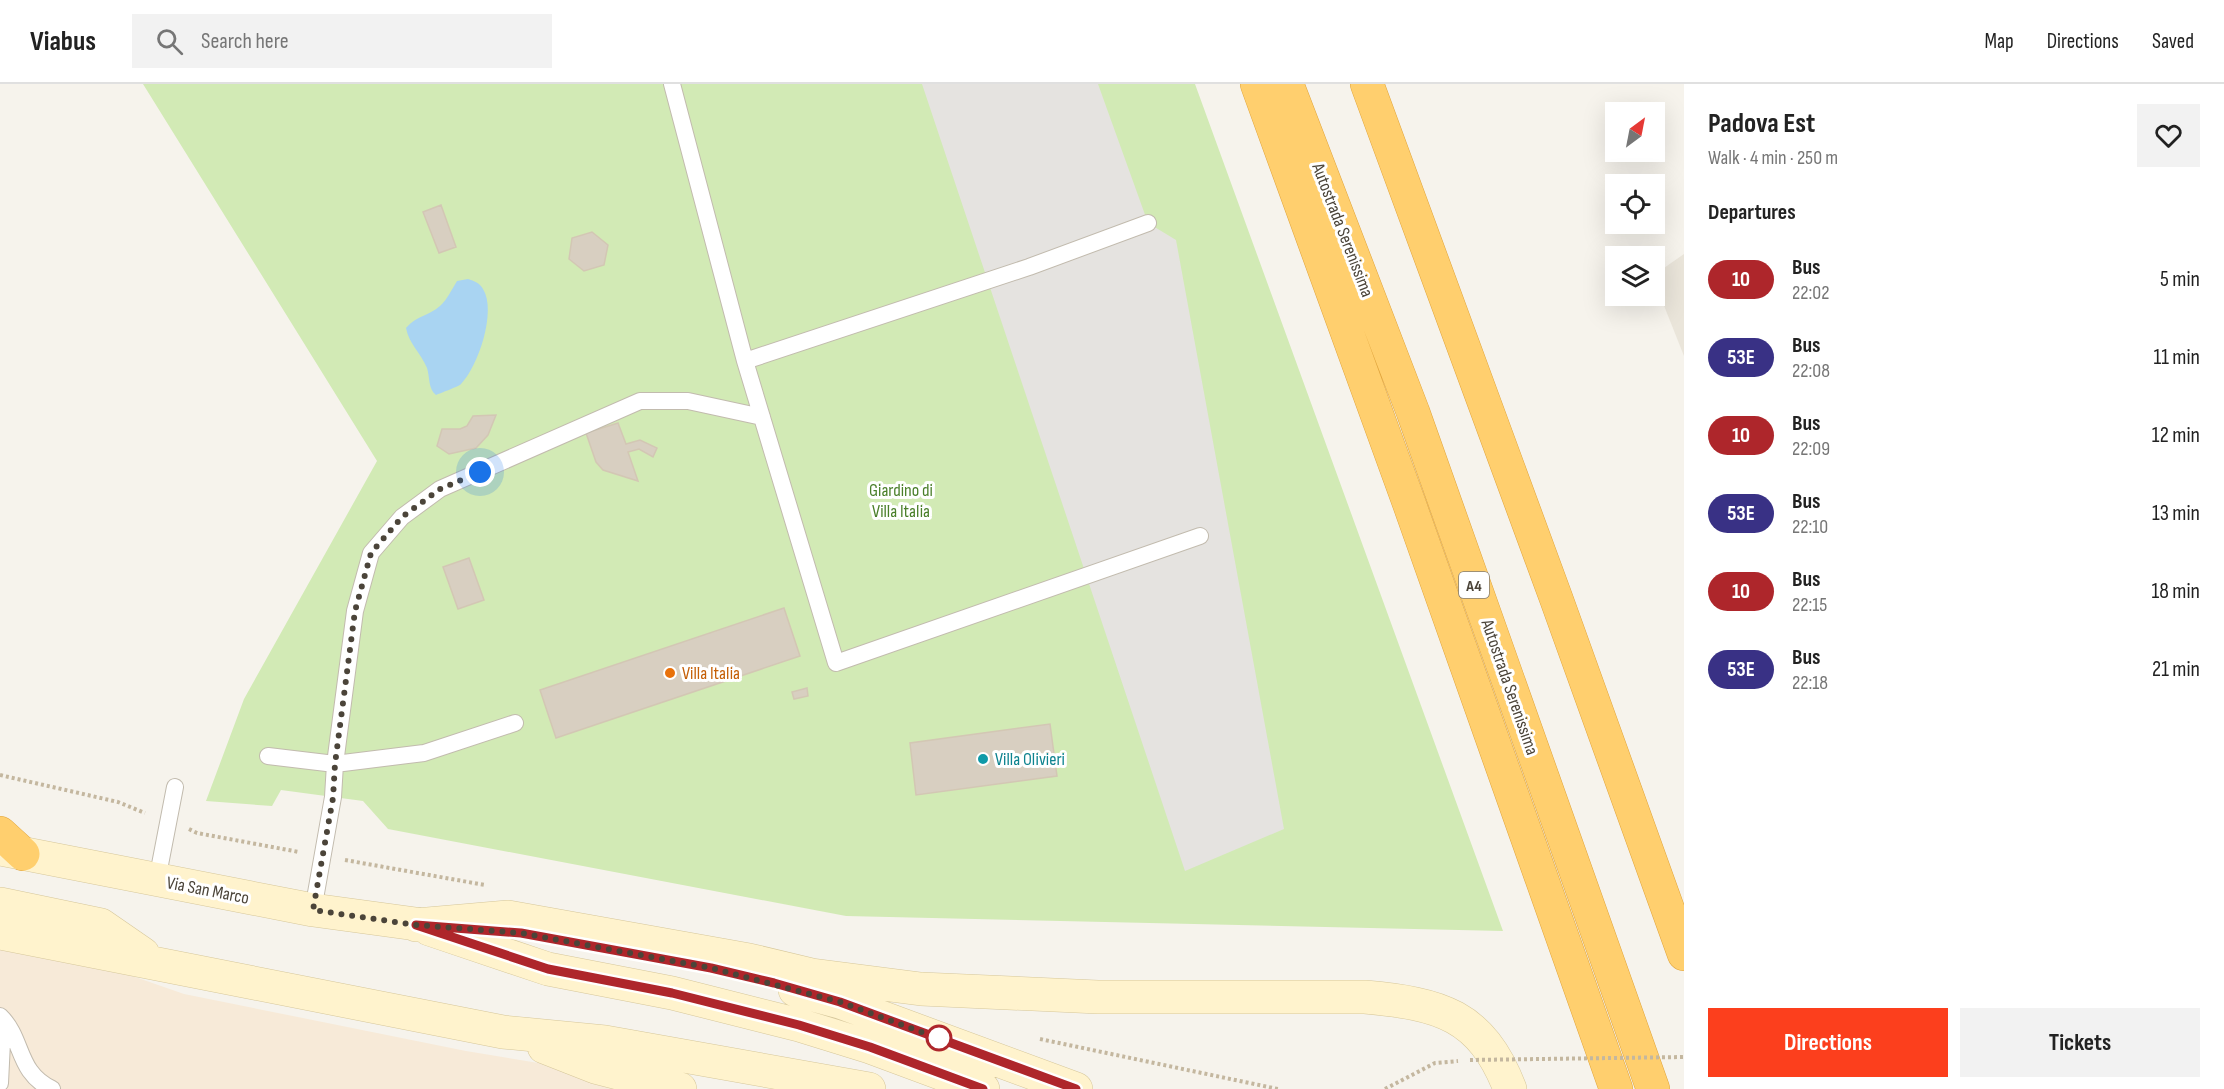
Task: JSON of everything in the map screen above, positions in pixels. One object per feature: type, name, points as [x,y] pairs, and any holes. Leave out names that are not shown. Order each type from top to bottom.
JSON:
[{"type":"highway","points":[[1257,84],[1409,503],[1616,1089]]},
{"type":"highway","name":"Autostrada Serenissima","points":[[1287,84],[1413,412],[1653,1089]]},
{"type":"highway","points":[[1367,84],[1684,954]]},
{"type":"main road","name":"Via San Marco","points":[[8,845],[157,880],[313,910],[416,925]]},
{"type":"main road","points":[[0,904],[101,925],[157,963]]},
{"type":"main road","points":[[416,925],[508,917],[749,960],[812,975],[921,989],[1098,997],[1365,997],[1407,1001],[1436,1007],[1473,1030],[1491,1049],[1510,1089]]},
{"type":"main road","points":[[416,925],[548,969],[672,993],[799,1025],[870,1047],[983,1089]]},
{"type":"main road","points":[[416,925],[521,933],[711,968],[774,983],[840,1002],[1076,1089]]},
{"type":"main road","points":[[0,933],[503,1032],[605,1042],[869,1089]]},
{"type":"main road","points":[[503,1032],[595,1066],[680,1089]]},
{"type":"lane","points":[[672,84],[745,361],[836,663],[1200,536]]},
{"type":"lane","points":[[745,361],[1029,267],[1148,223]]},
{"type":"lane","points":[[313,910],[333,798],[335,764],[355,611],[371,553],[402,517],[440,489],[640,402],[688,401],[762,417]]},
{"type":"lane","points":[[268,756],[335,764],[424,753],[515,723]]},
{"type":"lane","points":[[157,880],[175,787]]},
{"type":"lane","points":[[0,1016],[16,1042],[23,1063],[39,1083],[52,1089]]},
{"type":"lane","points":[[0,1032],[2,1042],[0,1083]]},
{"type":"path","points":[[0,775],[118,802]]},
{"type":"path","points":[[1035,1038],[1278,1089]]},
{"type":"path","points":[[1385,1089],[1435,1063],[1470,1059],[1684,1057]]},
{"type":"shaded area","points":[[922,84],[1098,84],[1148,223],[1176,240],[1284,829],[1185,871]]},
{"type":"shaded area","points":[[1684,254],[1684,356],[1664,306],[1665,267]]},
{"type":"shaded area","points":[[0,930],[184,994],[466,1051],[696,1089],[0,1089]]},
{"type":"green space","name":"Giardino di Villa Italia","points":[[143,84],[1195,84],[1503,931],[846,916],[388,829],[363,801],[281,790],[272,806],[206,801],[244,699],[377,461]]},
{"type":"water","points":[[468,279],[480,285],[487,299],[487,324],[484,338],[474,365],[461,384],[436,395],[430,386],[427,368],[406,328],[414,320],[440,306],[457,281]]},
{"type":"building","points":[[441,205],[456,247],[439,253],[423,212]]},
{"type":"building","points":[[592,232],[608,245],[604,265],[584,271],[569,259],[572,238]]},
{"type":"building","points":[[496,415],[488,435],[476,448],[449,454],[437,446],[442,429],[460,429],[467,426],[473,416]]},
{"type":"building","points":[[618,423],[626,444],[640,440],[657,448],[653,457],[639,449],[628,452],[638,481],[603,470],[596,462],[586,433]]},
{"type":"building","points":[[469,558],[484,600],[458,609],[443,567]]},
{"type":"building","name":"Villa Italia","points":[[784,608],[800,656],[556,738],[540,690]]},
{"type":"building","points":[[807,688],[808,696],[794,699],[792,692]]},
{"type":"building","name":"Villa Olivieri","points":[[1050,724],[1057,776],[916,795],[910,743]]},
{"type":"bus line","name":"10","points":[[983,1089],[870,1047],[799,1025],[672,993],[548,969],[416,925],[521,933],[711,968],[774,983],[840,1002],[1076,1089]]},
{"type":"place","name":"Villa Italia","points":[[670,673]]},
{"type":"place","name":"Villa Olivieri","points":[[983,759]]},
{"type":"route","points":[[480,472],[440,489],[402,517],[371,553],[355,611],[335,764],[333,798],[313,910],[416,925],[521,933],[711,968],[840,1002],[943,1040],[939,1038]]}]
